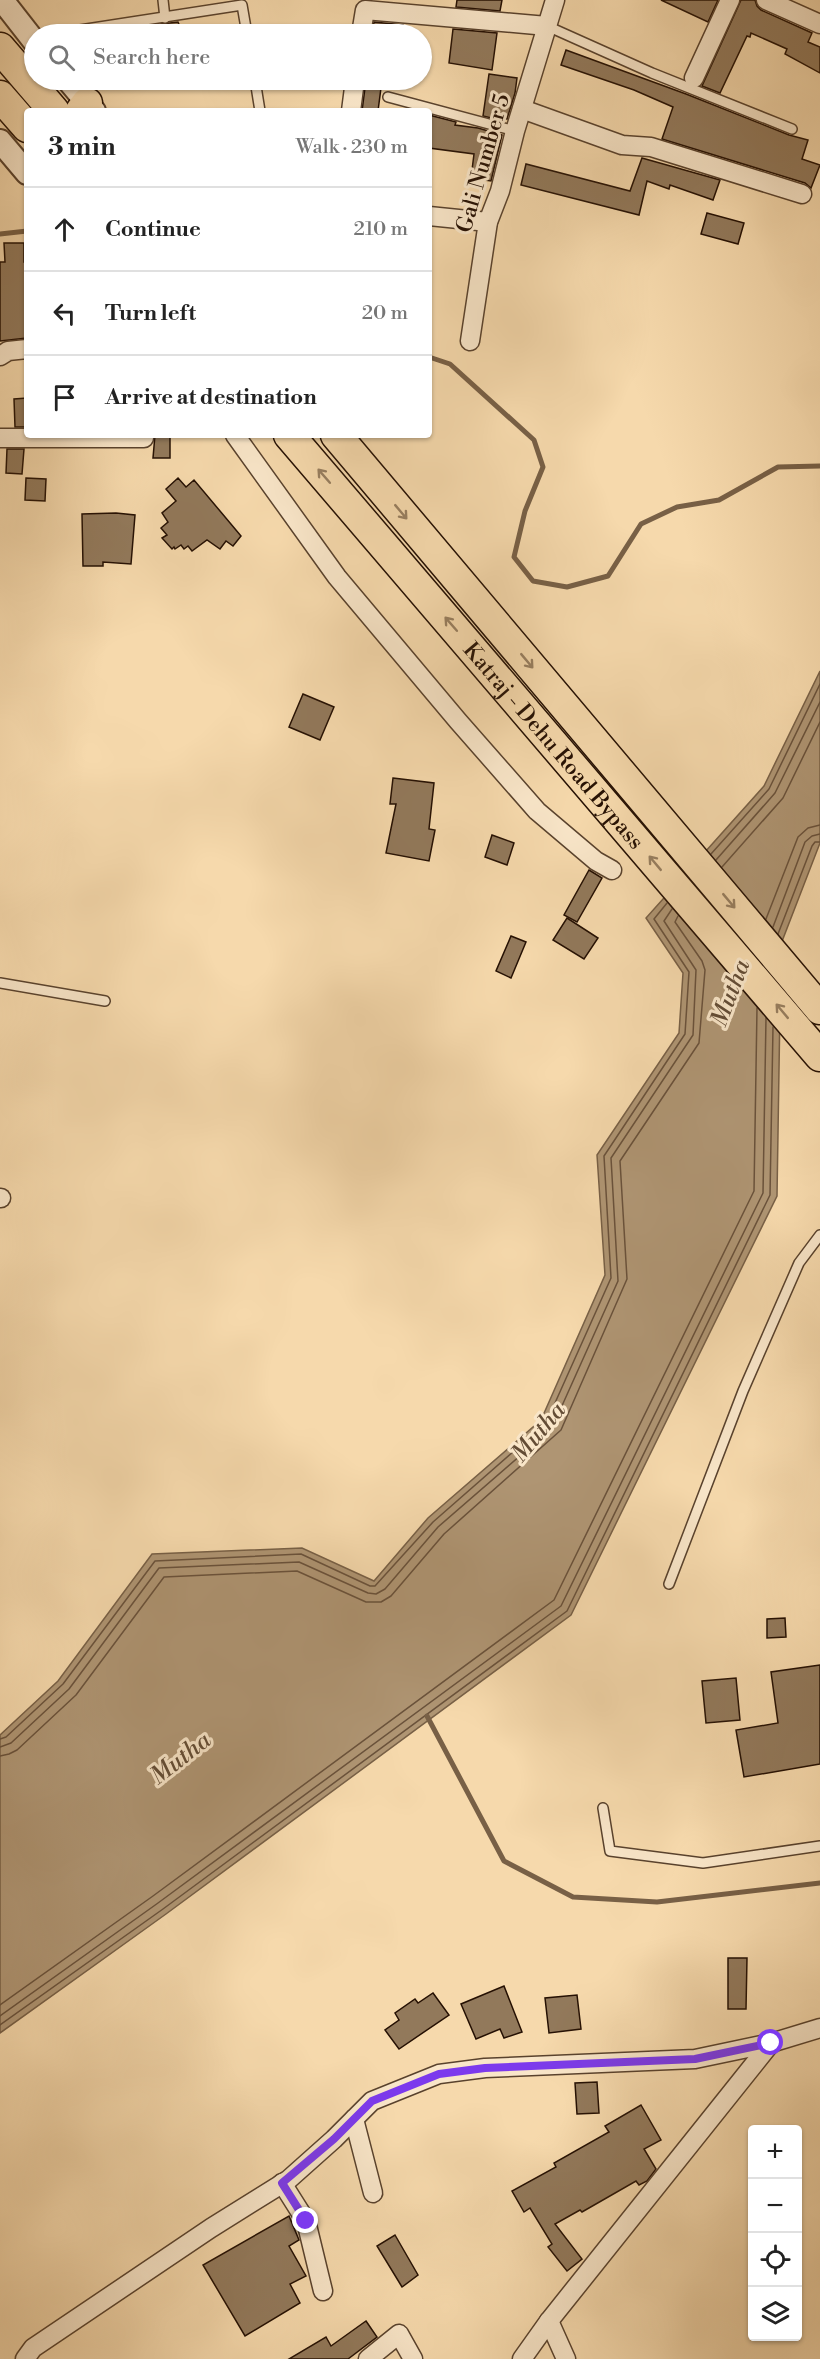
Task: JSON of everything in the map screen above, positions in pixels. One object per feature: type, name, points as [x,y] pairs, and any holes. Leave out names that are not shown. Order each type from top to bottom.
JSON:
[{"type":"highway","points":[[0,48],[24,76]]},
{"type":"highway","points":[[36,90],[51,108]]},
{"type":"highway","points":[[0,96],[24,124]]},
{"type":"highway","name":"Katraj - Dehu Road Bypass","points":[[292,438],[820,1056]]},
{"type":"highway","name":"Katraj - Dehu Road Bypass","points":[[339,438],[820,1009]]},
{"type":"street","points":[[2,0],[24,27]]},
{"type":"street","name":"Gali Number 5","points":[[470,341],[488,222],[500,192],[515,131],[555,0]]},
{"type":"street","points":[[694,78],[730,0]]},
{"type":"street","points":[[766,0],[820,24]]},
{"type":"street","points":[[363,24],[365,10],[547,26]]},
{"type":"street","points":[[75,90],[87,108]]},
{"type":"street","points":[[351,108],[354,90]]},
{"type":"street","points":[[522,109],[622,145],[651,147],[802,194]]},
{"type":"street","points":[[0,141],[17,161]]},
{"type":"street","points":[[432,216],[488,222]]},
{"type":"street","points":[[0,356],[8,351],[24,349]]},
{"type":"street","points":[[0,438],[144,438]]},
{"type":"street","points":[[238,438],[337,577],[466,730],[537,811],[596,861],[612,870]]},
{"type":"street","points":[[25,2359],[33,2348],[201,2234],[282,2183],[334,2139],[372,2101],[439,2074],[485,2068],[695,2059],[771,2043],[820,2028]]},
{"type":"street","points":[[522,2359],[549,2321],[771,2043]]},
{"type":"street","points":[[354,2119],[373,2193]]},
{"type":"street","points":[[282,2183],[306,2221],[323,2291]]},
{"type":"street","points":[[549,2321],[566,2359]]},
{"type":"street","points":[[368,2359],[399,2334],[413,2359]]},
{"type":"lane","points":[[163,0],[165,18]]},
{"type":"lane","points":[[123,24],[242,5],[245,24]]},
{"type":"lane","points":[[547,26],[652,73],[792,129]]},
{"type":"lane","points":[[257,90],[260,108]]},
{"type":"lane","points":[[388,97],[429,108]]},
{"type":"lane","points":[[432,109],[515,131]]},
{"type":"lane","points":[[0,983],[105,1001]]},
{"type":"lane","points":[[669,1584],[743,1391],[799,1263],[820,1235]]},
{"type":"lane","points":[[603,1808],[610,1851],[703,1863],[820,1846]]},
{"type":"water","name":"Mutha","points":[[820,671],[820,843],[781,944],[777,1196],[571,1615],[166,1914],[0,2033],[0,1735],[58,1681],[152,1554],[302,1548],[374,1581],[428,1518],[541,1420],[605,1275],[597,1155],[679,1033],[683,973],[646,918],[764,786]]},
{"type":"building","points":[[457,0],[502,0],[500,11],[456,7]]},
{"type":"building","points":[[661,0],[718,0],[708,22]]},
{"type":"building","points":[[741,0],[755,0],[761,10],[812,33],[808,42],[820,47],[820,73],[785,54],[787,49],[751,33],[750,37],[747,36],[720,93],[702,86]]},
{"type":"building","points":[[453,29],[497,33],[492,70],[449,63]]},
{"type":"building","points":[[566,50],[789,135],[808,140],[802,159],[820,165],[811,188],[805,183],[662,139],[673,107],[634,90],[561,65]]},
{"type":"building","points":[[489,74],[517,78],[515,93],[507,119],[504,118],[504,121],[483,116]]},
{"type":"building","points":[[365,90],[381,90],[378,108],[362,108]]},
{"type":"building","points":[[432,116],[456,122],[455,125],[478,128],[502,135],[491,181],[471,178],[474,154],[432,148]]},
{"type":"building","points":[[642,158],[720,180],[713,200],[670,185],[669,189],[647,181],[639,215],[521,185],[526,164],[630,191]]},
{"type":"building","points":[[707,213],[744,223],[738,244],[701,234]]},
{"type":"building","points":[[4,243],[24,243],[24,338],[0,341],[0,262],[5,262]]},
{"type":"building","points":[[24,398],[24,427],[15,427],[14,399]]},
{"type":"building","points":[[155,438],[170,438],[170,458],[153,458]]},
{"type":"building","points":[[7,449],[24,449],[22,474],[6,473]]},
{"type":"building","points":[[26,478],[46,479],[45,501],[25,500]]},
{"type":"building","points":[[178,478],[186,487],[194,480],[241,536],[233,546],[226,541],[220,549],[207,540],[192,551],[188,546],[184,549],[181,545],[172,549],[162,538],[167,535],[161,528],[168,522],[162,513],[176,501],[166,489]]},
{"type":"building","points":[[82,514],[135,515],[131,564],[103,562],[103,566],[83,566]]},
{"type":"building","points":[[303,694],[334,707],[320,740],[289,727]]},
{"type":"building","points":[[393,778],[434,783],[429,829],[435,830],[429,861],[386,853],[396,804],[390,804]]},
{"type":"building","points":[[492,835],[514,843],[507,865],[485,857]]},
{"type":"building","points":[[589,870],[602,878],[577,922],[564,915]]},
{"type":"building","points":[[567,918],[598,938],[584,959],[553,940]]},
{"type":"building","points":[[511,936],[526,942],[511,978],[496,971]]},
{"type":"building","points":[[785,1618],[786,1637],[767,1638],[767,1619]]},
{"type":"building","points":[[820,1665],[820,1764],[744,1777],[736,1730],[778,1723],[771,1672]]},
{"type":"building","points":[[736,1678],[740,1720],[706,1723],[702,1681]]},
{"type":"building","points":[[728,1958],[747,1958],[746,2009],[728,2009]]},
{"type":"building","points":[[504,1986],[522,2032],[504,2038],[500,2029],[476,2039],[461,2004]]},
{"type":"building","points":[[433,1993],[449,2015],[399,2049],[385,2030],[399,2020],[395,2013],[415,1999],[418,2003]]},
{"type":"building","points":[[577,1995],[581,2029],[549,2033],[545,1998]]},
{"type":"building","points":[[597,2082],[599,2113],[577,2114],[575,2083]]},
{"type":"building","points":[[641,2105],[661,2140],[644,2149],[656,2169],[647,2181],[639,2185],[636,2181],[582,2212],[580,2210],[555,2224],[582,2259],[567,2271],[548,2247],[552,2244],[530,2208],[524,2212],[512,2191],[556,2167],[554,2163],[609,2132],[605,2126]]},
{"type":"building","points":[[289,2216],[299,2240],[289,2246],[306,2276],[290,2284],[300,2303],[245,2336],[203,2265]]},
{"type":"building","points":[[395,2235],[418,2275],[402,2287],[377,2246]]},
{"type":"building","points":[[366,2321],[377,2337],[348,2359],[289,2359],[326,2337],[331,2346]]},
{"type":"waterway","points":[[0,234],[24,231]]},
{"type":"waterway","points":[[432,358],[450,364],[534,440],[543,467],[525,511],[514,557],[533,581],[567,587],[608,576],[641,524],[677,507],[719,500],[778,467],[820,466]]},
{"type":"waterway","points":[[427,1716],[504,1861],[573,1897],[657,1902],[820,1883]]},
{"type":"route","points":[[306,2221],[282,2183],[334,2139],[372,2101],[439,2074],[485,2068],[695,2059],[771,2043]]}]
